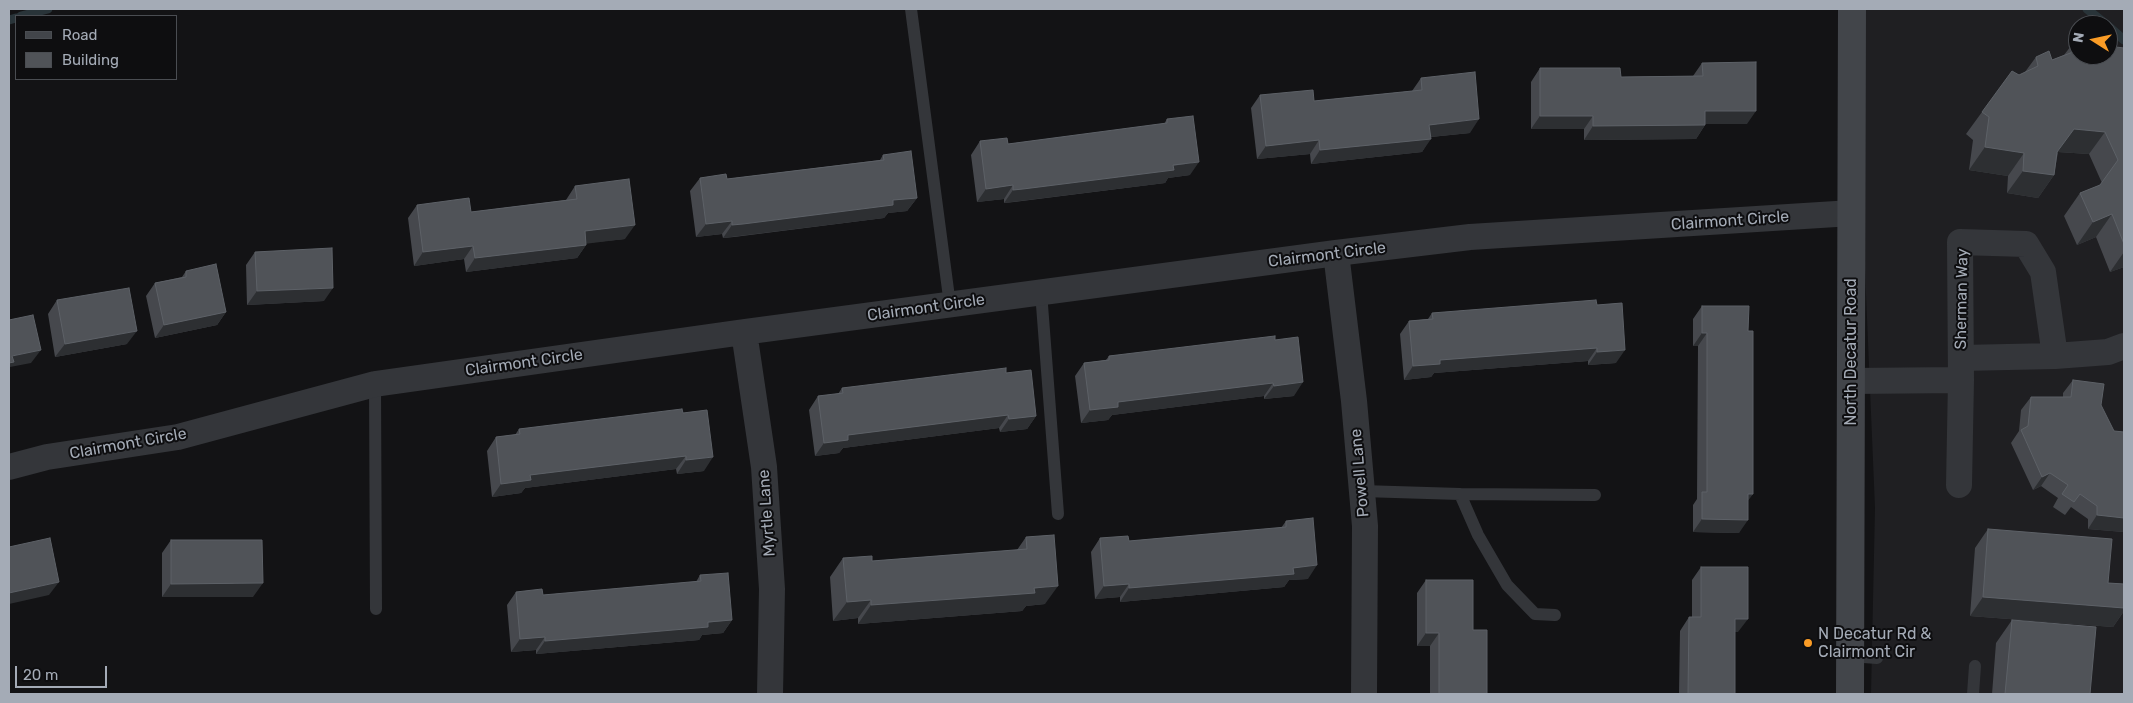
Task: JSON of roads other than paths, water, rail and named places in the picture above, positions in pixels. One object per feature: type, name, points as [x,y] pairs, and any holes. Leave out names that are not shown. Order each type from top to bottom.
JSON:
[{"type":"main road","name":"North Decatur Road","points":[[1850,694],[1852,9]]},
{"type":"street","name":"Clairmont Circle","points":[[9,467],[47,457],[178,437],[374,384],[744,332],[1336,253],[1470,237],[1852,213]]},
{"type":"street","name":"Sherman Way","points":[[1958,485],[1961,369],[1960,242],[2026,244],[2044,272],[2055,356]]},
{"type":"street","name":"Powell Lane","points":[[1336,253],[1354,401],[1365,526],[1364,694]]},
{"type":"street","name":"Myrtle Lane","points":[[744,332],[764,467],[772,588],[770,694]]},
{"type":"street","name":"Sherman Way","points":[[1851,381],[2055,356],[2108,352],[2124,346]]},
{"type":"lane","points":[[912,9],[950,304]]},
{"type":"lane","points":[[1041,292],[1058,514]]},
{"type":"lane","points":[[374,384],[376,609]]},
{"type":"lane","points":[[1362,491],[1595,495]]},
{"type":"lane","points":[[1460,494],[1478,535],[1507,585],[1535,614],[1555,615]]},
{"type":"lane","points":[[1850,656],[1876,658]]},
{"type":"lane","points":[[1973,694],[1975,666]]},
{"type":"waterway","points":[[25,15],[48,9]]},
{"type":"waterway","points":[[2087,9],[2094,15]]},
{"type":"waterway","points":[[9,20],[15,18]]},
{"type":"waterway","points":[[2118,35],[2124,40]]},
{"type":"place","name":"N Decatur Rd & Clairmont Cir","points":[[1808,643]]}]
